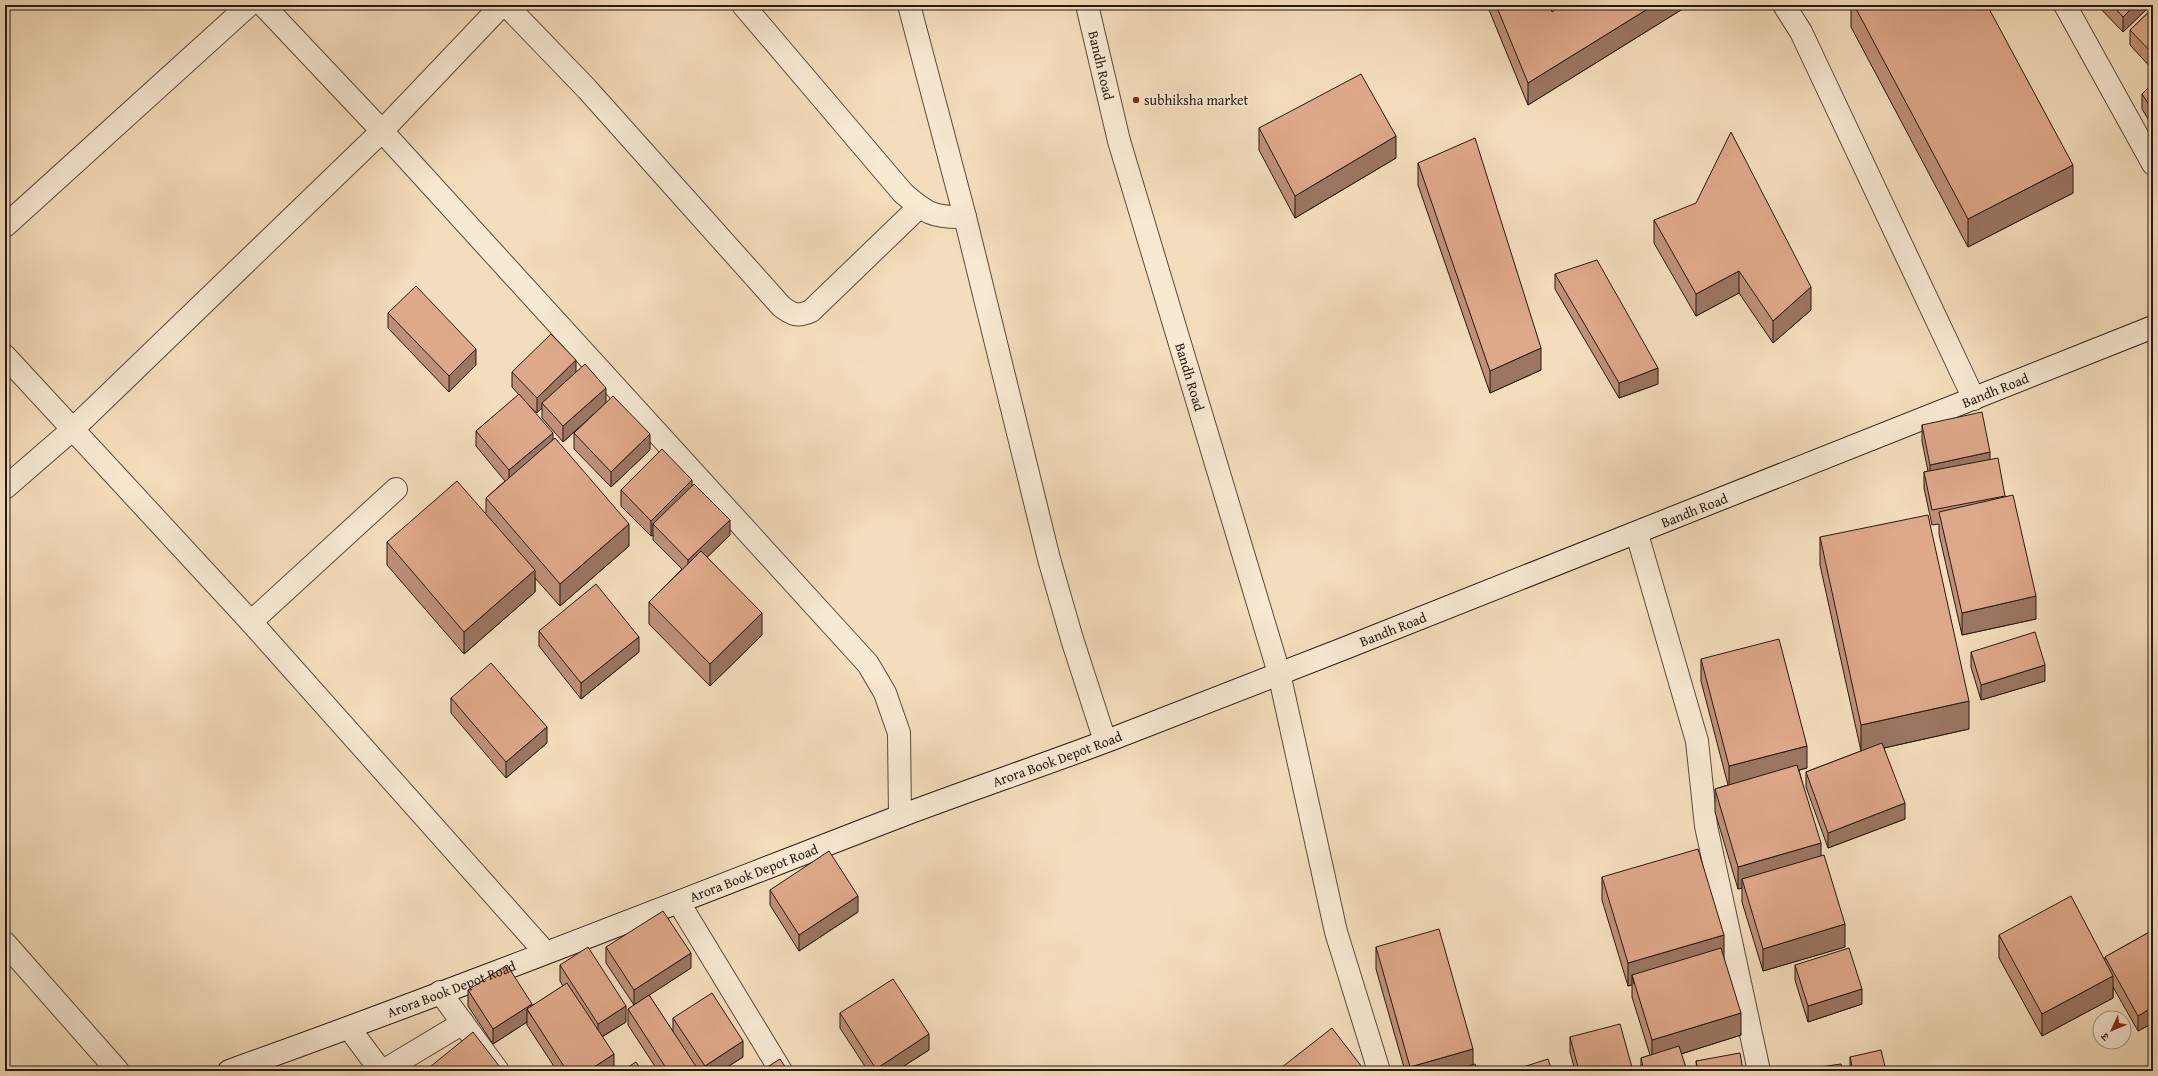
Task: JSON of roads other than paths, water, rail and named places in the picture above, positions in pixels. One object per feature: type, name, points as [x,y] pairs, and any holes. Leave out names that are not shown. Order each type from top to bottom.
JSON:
[{"type":"street","points":[[5,226],[249,5]]},
{"type":"street","points":[[264,5],[382,131],[868,664],[885,693],[899,733],[900,816]]},
{"type":"street","points":[[5,488],[73,429],[382,131],[502,5]]},
{"type":"street","points":[[506,5],[587,89],[781,306],[789,313],[801,316],[811,311],[919,207]]},
{"type":"street","points":[[743,5],[903,193],[919,207],[943,218],[965,217]]},
{"type":"street","points":[[908,5],[965,217],[1049,558],[1072,639],[1105,741]]},
{"type":"street","name":"Bandh Road","points":[[1087,5],[1119,141],[1279,673],[1637,534],[2153,327]]},
{"type":"street","points":[[1784,5],[1802,32],[1974,399]]},
{"type":"street","points":[[2065,5],[2153,164]]},
{"type":"street","points":[[5,356],[251,622],[545,952]]},
{"type":"street","points":[[251,622],[396,489]]},
{"type":"street","points":[[1637,534],[1696,742],[1706,826],[1759,1071]]},
{"type":"street","points":[[1279,673],[1336,932],[1379,1071]]},
{"type":"street","name":"Arora Book Depot Road","points":[[229,1071],[349,1028],[545,952],[679,903],[900,816],[1105,741],[1279,673]]},
{"type":"street","points":[[679,903],[781,1071]]},
{"type":"street","points":[[5,943],[118,1071]]},
{"type":"street","points":[[440,992],[498,1071]]},
{"type":"street","points":[[349,1028],[382,1071],[463,1023]]},
{"type":"place","name":"subhiksha market","points":[[1136,100]]}]
